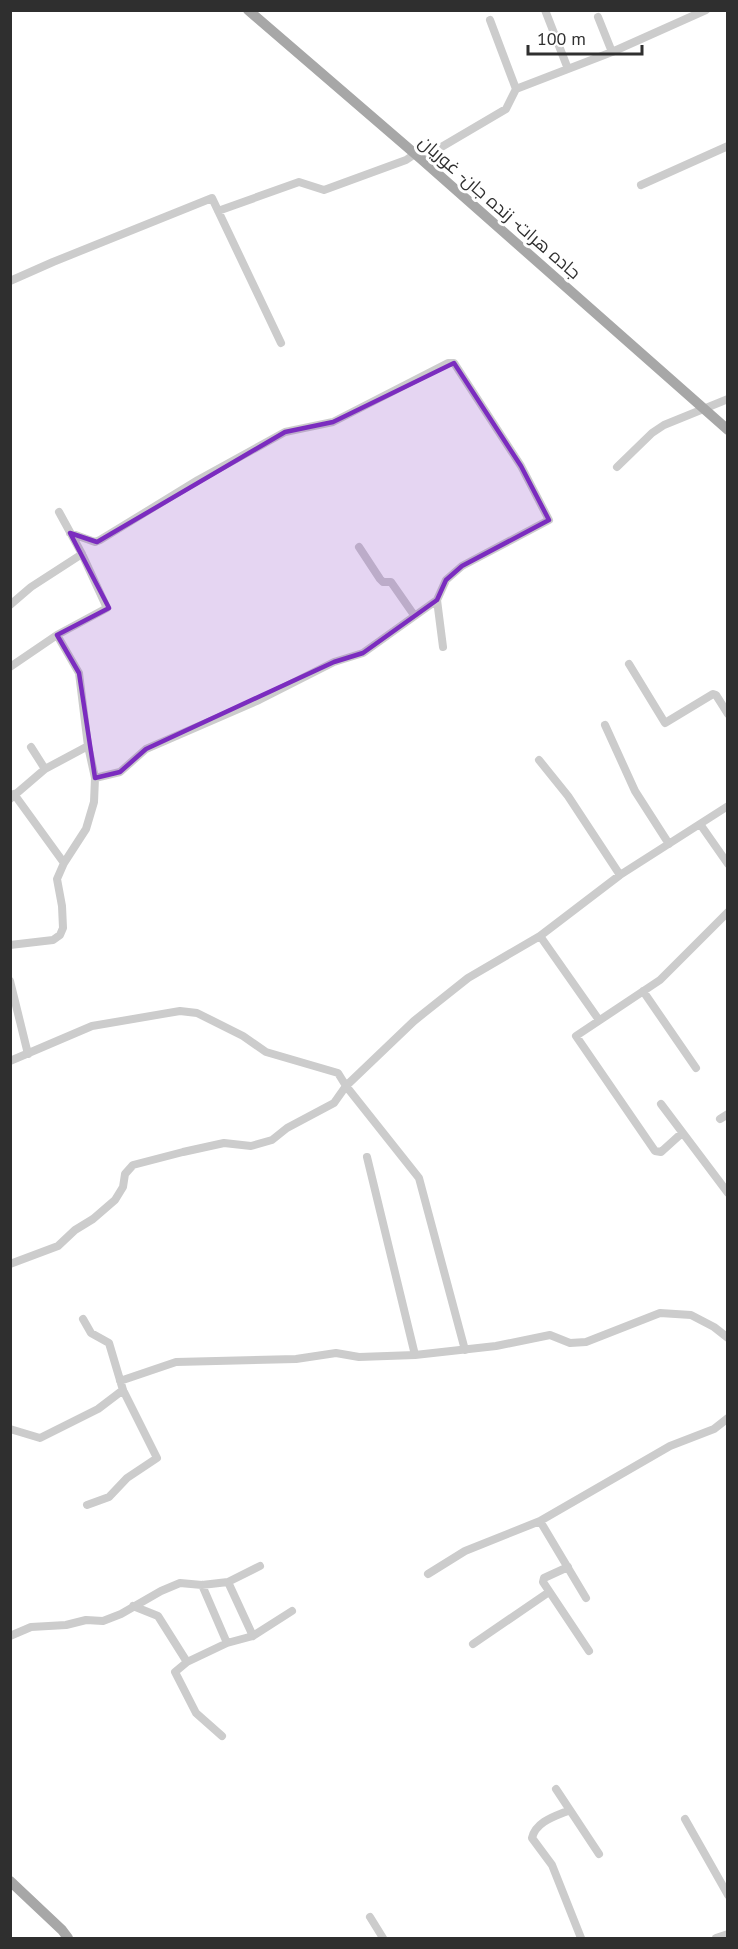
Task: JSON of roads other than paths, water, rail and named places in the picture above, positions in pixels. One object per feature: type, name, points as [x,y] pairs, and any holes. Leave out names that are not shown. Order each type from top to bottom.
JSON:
[{"type":"main road","name":"جاده هرات- زنده جان- غوریان","points":[[248,10],[418,156],[728,430]]},
{"type":"main road","points":[[10,1881],[63,1930],[68,1938]]},
{"type":"street","points":[[545,10],[568,69]]},
{"type":"street","points":[[218,211],[299,182],[324,190],[418,156],[507,109],[516,89],[612,52],[706,10]]},
{"type":"street","points":[[598,17],[612,52]]},
{"type":"street","points":[[490,20],[516,89]]},
{"type":"street","points":[[641,185],[728,146]]},
{"type":"street","points":[[10,281],[212,198],[281,343]]},
{"type":"street","points":[[70,533],[95,542],[100,540],[198,480],[285,432],[333,422],[409,382],[448,363],[454,363],[521,466],[549,520],[462,566],[446,580],[437,600],[443,647]]},
{"type":"street","points":[[617,467],[652,433],[664,425],[728,399]]},
{"type":"street","points":[[10,667],[57,635],[107,608],[82,554],[58,512]]},
{"type":"street","points":[[359,547],[380,579],[383,582],[391,582],[414,615]]},
{"type":"street","points":[[10,605],[31,587],[82,554]]},
{"type":"street","points":[[95,778],[120,772],[146,750],[259,700],[334,662],[363,653],[437,600]]},
{"type":"street","points":[[10,945],[52,940],[60,935],[63,928],[62,906],[57,879],[64,863],[86,829],[93,802],[95,778],[88,746],[79,673],[57,635]]},
{"type":"street","points":[[629,664],[665,723],[713,694],[728,714]]},
{"type":"street","points":[[605,724],[635,791],[669,844]]},
{"type":"street","points":[[64,863],[12,797],[45,769],[88,746]]},
{"type":"street","points":[[31,747],[45,769]]},
{"type":"street","points":[[539,760],[568,796],[620,875]]},
{"type":"street","points":[[10,1264],[58,1246],[75,1230],[93,1219],[115,1200],[123,1187],[125,1174],[133,1166],[224,1143],[251,1146],[272,1140],[287,1128],[334,1103],[346,1086],[414,1021],[468,978],[540,936],[620,875],[728,806]]},
{"type":"street","points":[[700,824],[728,864]]},
{"type":"street","points":[[682,1133],[660,1152],[655,1150],[576,1038],[577,1034],[667,974],[728,912]]},
{"type":"street","points":[[540,936],[599,1020]]},
{"type":"street","points":[[10,981],[13,1003],[28,1054]]},
{"type":"street","points":[[643,991],[696,1068]]},
{"type":"street","points":[[10,1061],[105,1023],[180,1011],[197,1013],[243,1036],[266,1052],[338,1073],[418,1178],[465,1350]]},
{"type":"street","points":[[661,1104],[728,1193]]},
{"type":"street","points":[[367,1157],[415,1355]]},
{"type":"street","points":[[10,1429],[40,1438],[98,1409],[121,1385],[176,1362],[296,1359],[336,1353],[359,1357],[415,1355],[496,1346],[550,1335],[570,1343],[586,1342],[660,1313],[690,1315],[714,1327],[728,1338]]},
{"type":"street","points":[[83,1319],[91,1333],[109,1343],[121,1385],[157,1458],[127,1478],[109,1497],[87,1504]]},
{"type":"street","points":[[428,1574],[465,1551],[540,1521],[670,1446],[714,1429],[728,1418]]},
{"type":"street","points":[[540,1521],[586,1598]]},
{"type":"street","points":[[10,1636],[31,1628],[66,1625],[86,1620],[103,1621],[180,1583],[202,1585],[228,1582],[260,1566]]},
{"type":"street","points":[[568,1567],[543,1580],[589,1651]]},
{"type":"street","points":[[228,1582],[253,1636]]},
{"type":"street","points":[[202,1585],[226,1643]]},
{"type":"street","points":[[473,1644],[549,1592]]},
{"type":"street","points":[[133,1606],[158,1616],[187,1662]]},
{"type":"street","points":[[222,1736],[196,1713],[175,1672],[187,1662],[226,1643],[253,1636],[292,1611]]},
{"type":"street","points":[[556,1789],[598,1854]]},
{"type":"street","points":[[570,1810],[542,1822],[533,1832],[532,1838],[552,1865],[581,1938]]},
{"type":"street","points":[[686,1819],[728,1895]]},
{"type":"street","points":[[370,1917],[383,1938]]},
{"type":"street","points":[[716,1938],[728,1934]]}]
